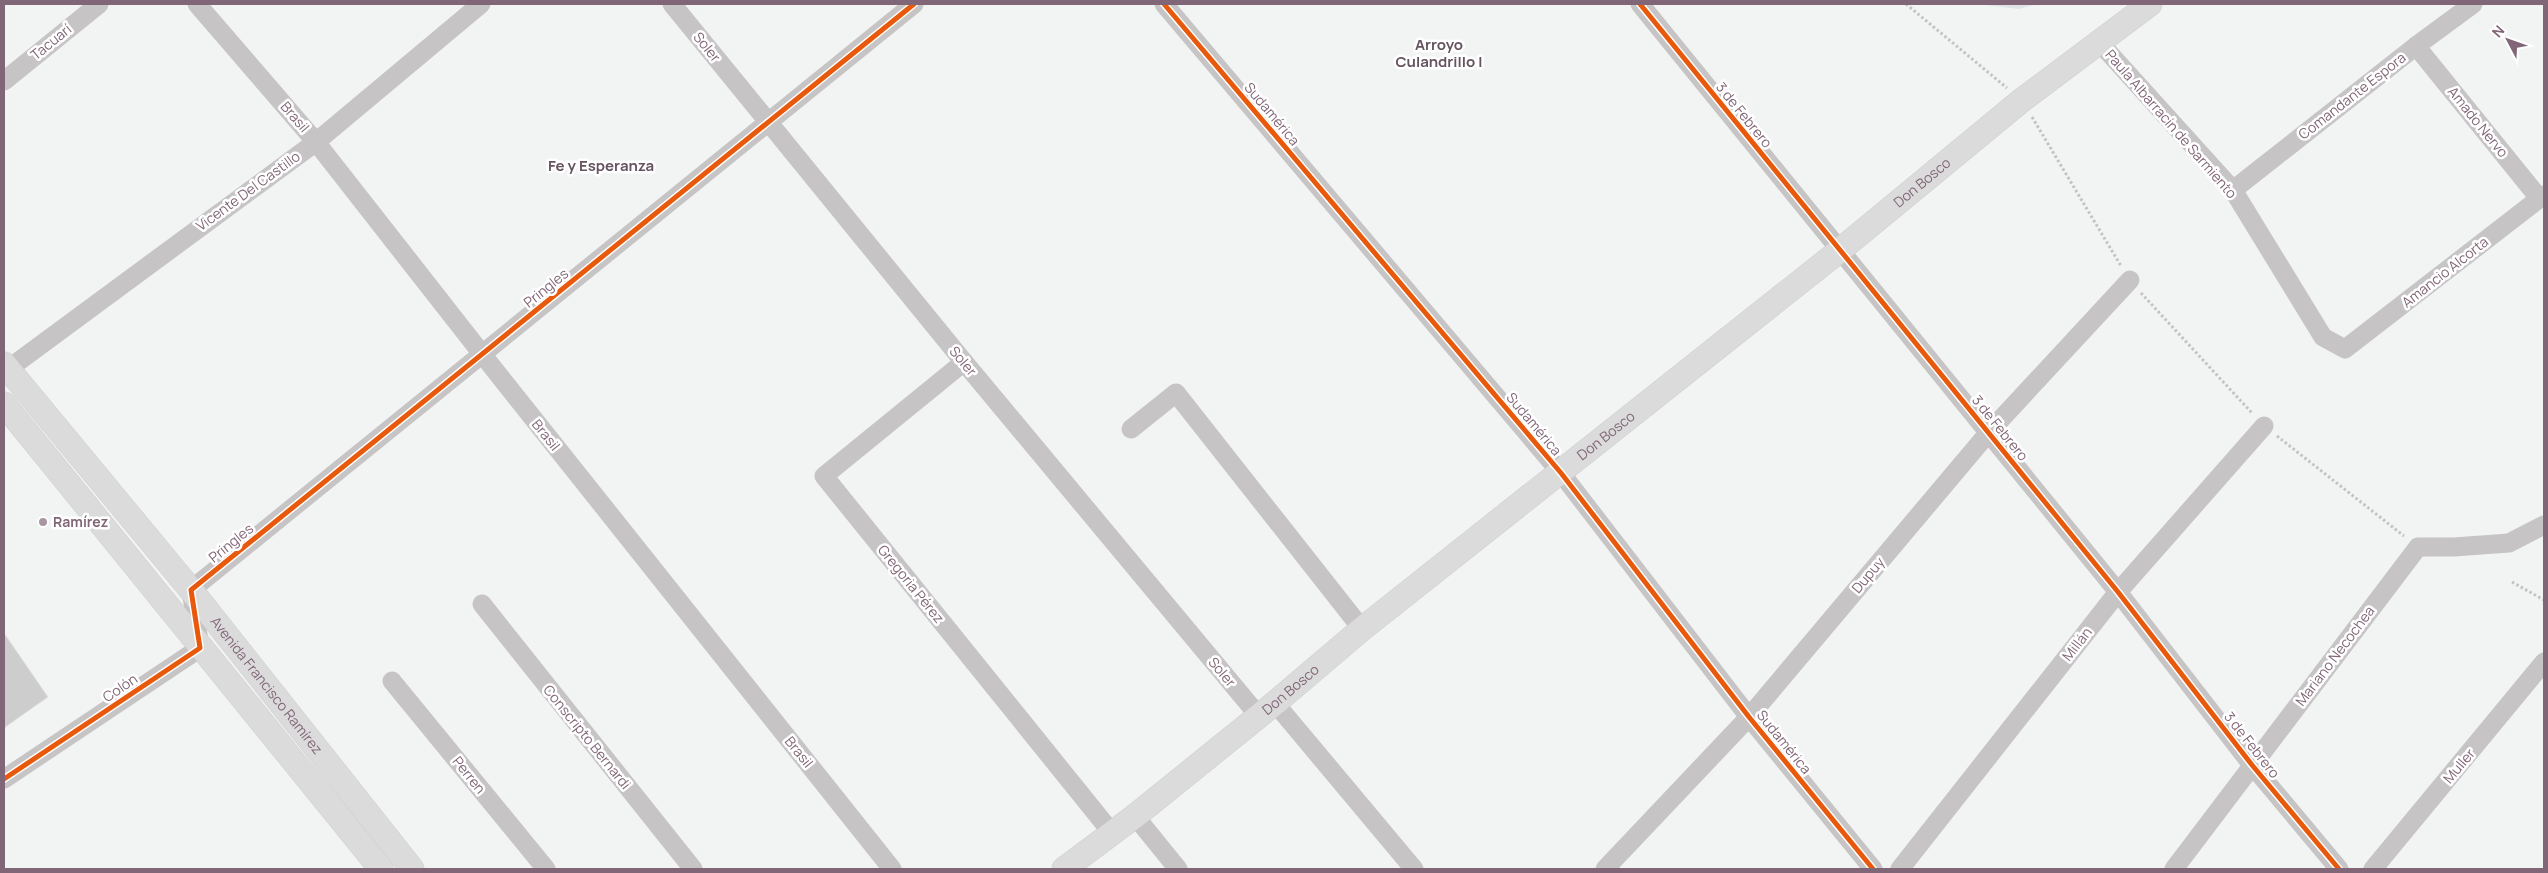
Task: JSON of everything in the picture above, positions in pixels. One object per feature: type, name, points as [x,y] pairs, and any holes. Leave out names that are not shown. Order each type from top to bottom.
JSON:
[{"type":"main road","name":"Don Bosco","points":[[1064,869],[1135,816],[1362,629],[1839,251],[2022,100],[2150,4]]},
{"type":"main road","name":"Avenida Francisco Ramírez","points":[[5,369],[191,590],[412,869]]},
{"type":"main road","name":"Avenida Francisco Ramírez","points":[[4,404],[381,869]]},
{"type":"street","name":"Tacuarí","points":[[4,81],[99,4]]},
{"type":"street","name":"Brasil","points":[[197,4],[316,142],[482,354],[892,869]]},
{"type":"street","name":"Vicente Del Castillo","points":[[5,369],[316,142],[481,4]]},
{"type":"street","name":"Soler","points":[[672,4],[964,362],[1267,709],[1414,869]]},
{"type":"street","name":"Pringles","points":[[191,590],[914,4]]},
{"type":"street","name":"Sudamérica","points":[[1164,4],[1561,473],[1749,717],[1873,869]]},
{"type":"street","name":"3 de Febrero","points":[[1640,4],[2118,592],[2252,766],[2339,869]]},
{"type":"street","name":"Comandante Espora","points":[[2232,190],[2416,46],[2473,4]]},
{"type":"street","name":"Paula Albarracín de Sarmiento","points":[[2100,43],[2232,190],[2323,336],[2345,349]]},
{"type":"street","name":"Amado Nervo","points":[[2416,46],[2542,196]]},
{"type":"street","name":"Amancio Alcorta","points":[[2345,349],[2542,196]]},
{"type":"street","name":"Dupuy","points":[[1605,869],[1749,717],[1989,432],[2130,280]]},
{"type":"street","name":"Gregoria Pérez","points":[[964,362],[824,476],[1112,833]]},
{"type":"street","points":[[1131,429],[1176,393],[1362,629]]},
{"type":"street","name":"Millán","points":[[1900,869],[2118,592],[2264,426]]},
{"type":"street","points":[[2418,547],[2454,547],[2509,543],[2544,525]]},
{"type":"street","name":"Mariano Necochea","points":[[2174,869],[2418,547]]},
{"type":"street","points":[[191,590],[200,648]]},
{"type":"street","name":"Conscripto Bernardi","points":[[482,604],[693,869]]},
{"type":"street","name":"Colón","points":[[4,779],[200,648]]},
{"type":"street","name":"Muller","points":[[2373,869],[2544,662]]},
{"type":"street","name":"Perren","points":[[392,681],[546,869]]},
{"type":"street","points":[[1135,816],[1178,869]]},
{"type":"path","points":[[1906,4],[2022,100],[2130,280],[2264,426],[2418,547]]},
{"type":"path","points":[[2512,582],[2544,600]]},
{"type":"shaded area","points":[[1977,4],[2037,4],[2019,9]]},
{"type":"building","points":[[4,633],[48,697],[4,728]]},
{"type":"cycle path","points":[[4,779],[200,648],[191,590],[914,4]]},
{"type":"cycle path","points":[[1164,4],[1561,473],[1749,717],[1873,869]]},
{"type":"cycle path","points":[[1640,4],[2118,592],[2252,765],[2339,869]]},
{"type":"place","name":"Ramírez","points":[[43,522]]},
{"type":"district","name":"Arroyo Culandrillo I","points":[[1439,54]]},
{"type":"district","name":"Fe y Esperanza","points":[[601,166]]}]
